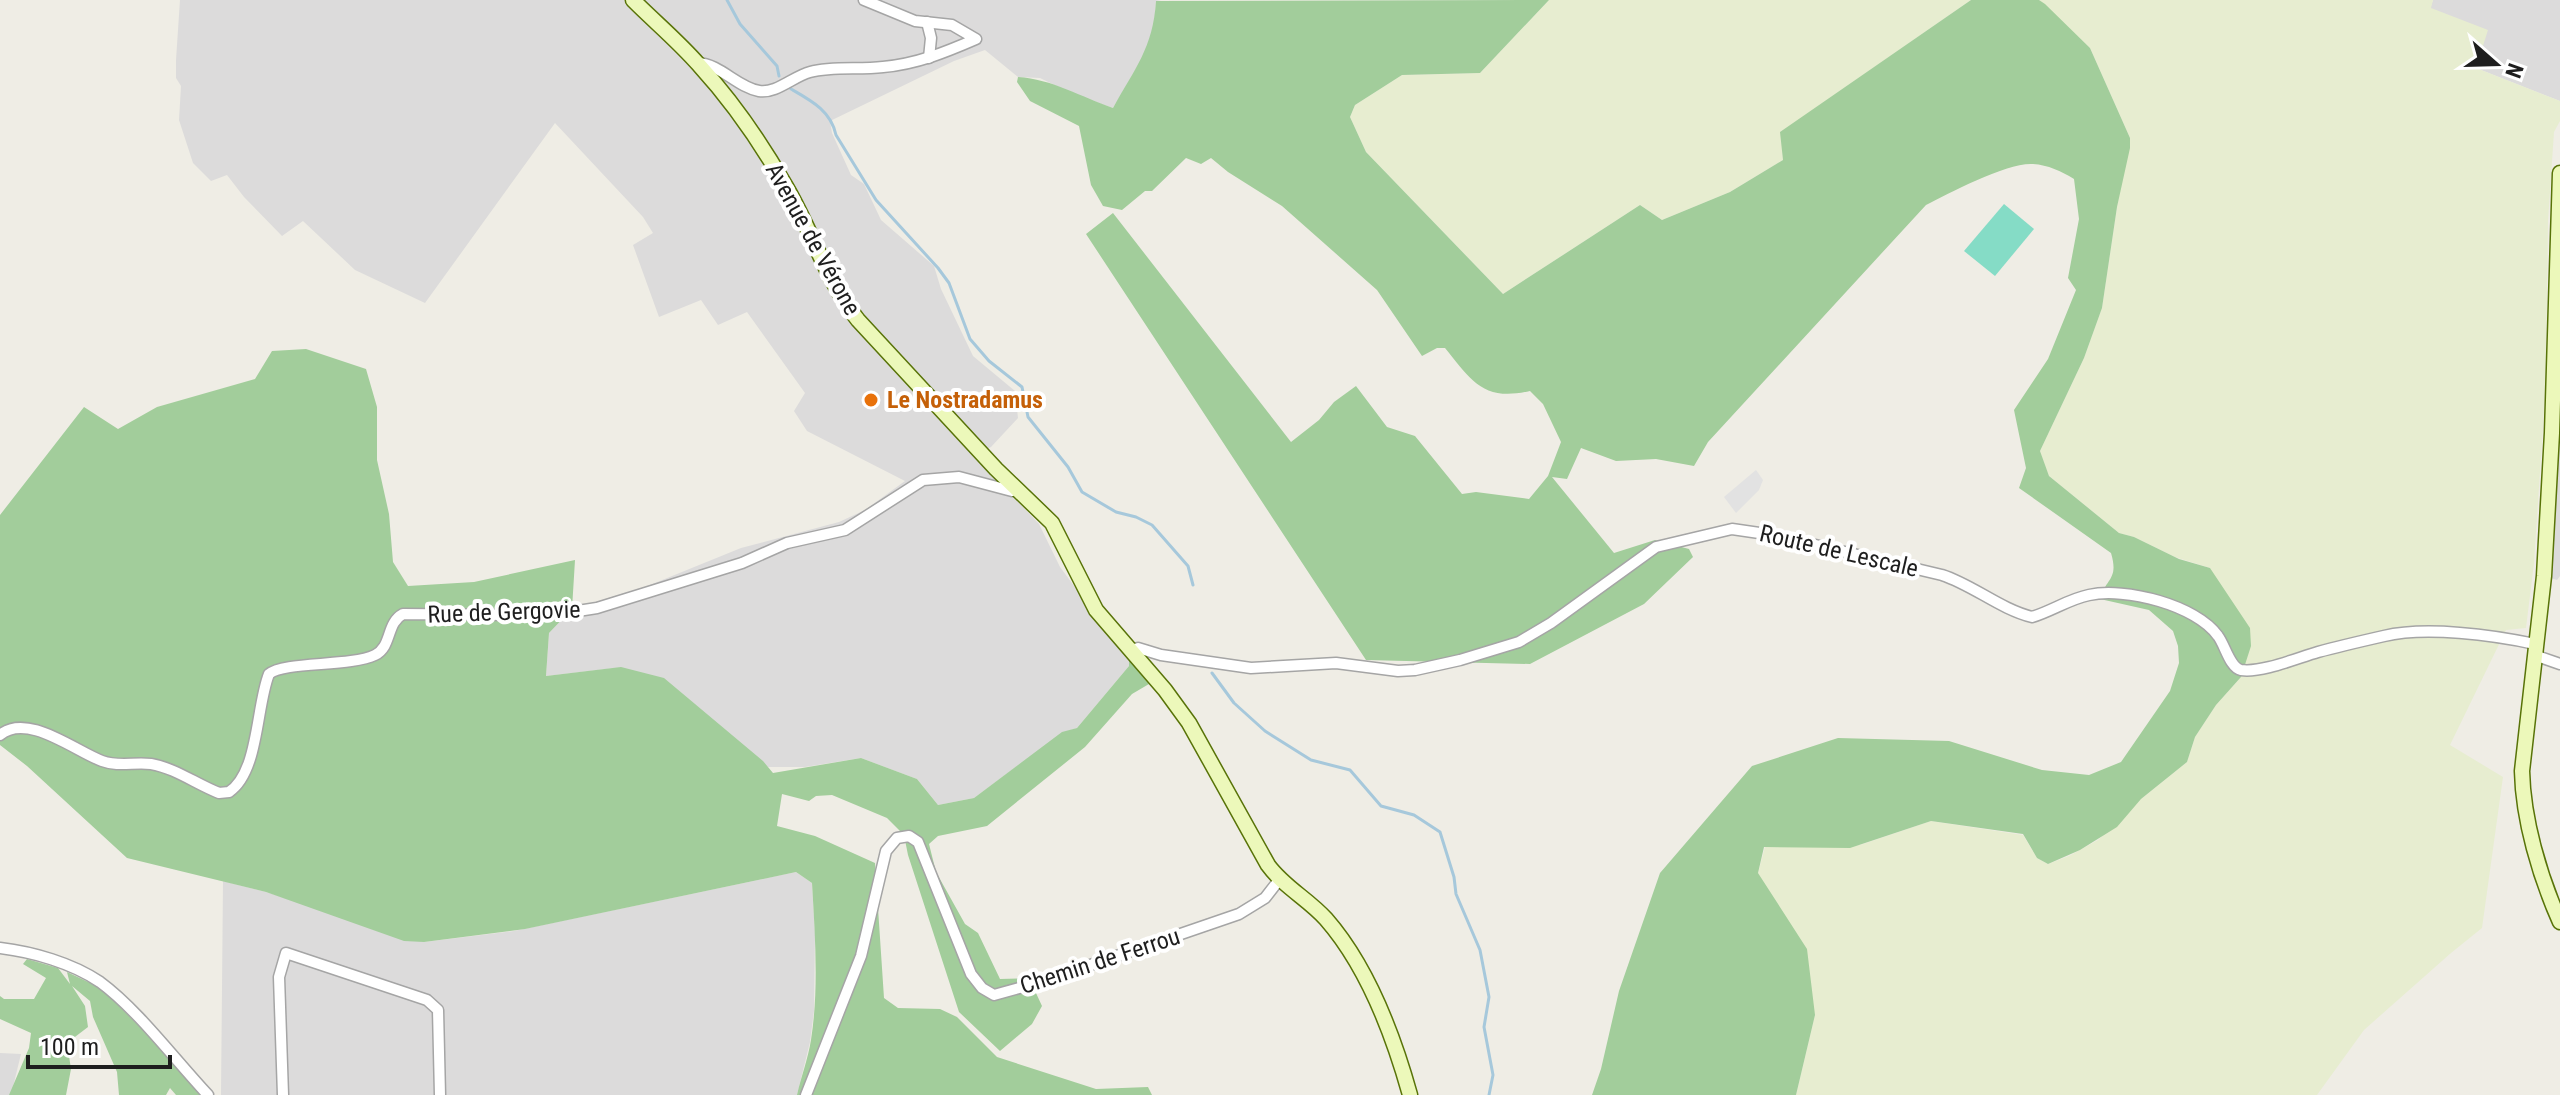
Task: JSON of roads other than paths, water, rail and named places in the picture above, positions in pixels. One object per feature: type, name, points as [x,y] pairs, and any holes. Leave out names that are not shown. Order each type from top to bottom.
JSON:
[{"type":"main road","name":"Avenue de Vérone","points":[[633,0],[698,63],[762,148],[799,208],[840,298],[884,351],[1058,532],[1096,610],[1143,663],[1189,723],[1259,852],[1279,880],[1319,912],[1358,965],[1401,1063],[1410,1095]]},
{"type":"main road","points":[[2560,173],[2544,576],[2524,746],[2523,799],[2560,922]]},
{"type":"street","points":[[698,63],[759,91],[821,70],[881,68],[929,58],[976,39],[952,25],[915,21],[864,0]]},
{"type":"street","points":[[927,22],[932,49],[929,58]]},
{"type":"street","name":"Rue de Gergovie","points":[[0,735],[11,728],[37,731],[105,762],[151,764],[219,793],[229,792],[242,781],[266,683],[273,671],[278,668],[334,664],[375,655],[383,648],[393,621],[403,614],[448,617],[528,615],[597,608],[727,568],[787,543],[845,530],[923,480],[959,477],[1012,491],[1019,489]]},
{"type":"street","name":"Route de Lescale","points":[[1130,650],[1136,648],[1251,668],[1336,663],[1398,671],[1415,670],[1460,660],[1525,639],[1656,547],[1732,529],[1773,535],[1942,575],[1968,584],[2011,609],[2032,617],[2073,599],[2098,593],[2156,600],[2204,620],[2223,643],[2233,666],[2239,670],[2275,665],[2386,635],[2416,632],[2495,635],[2535,650]]},
{"type":"street","points":[[2535,650],[2560,664]]},
{"type":"street","name":"Chemin de Ferrou","points":[[806,1095],[861,956],[886,851],[897,838],[909,836],[918,842],[971,974],[982,988],[994,995],[1041,982],[1239,914],[1265,898],[1279,880]]},
{"type":"street","points":[[0,948],[37,954],[99,982],[127,1006],[208,1095]]},
{"type":"street","points":[[283,1095],[279,977],[286,953],[427,1000],[438,1010],[440,1095]]},
{"type":"waterway","points":[[727,0],[740,24],[777,66],[779,76]]},
{"type":"waterway","points":[[791,89],[813,102],[830,119],[836,135],[876,200],[949,283],[970,339],[989,361],[1022,387],[1028,417],[1068,467],[1082,492],[1116,512],[1152,525],[1188,566],[1193,585]]},
{"type":"waterway","points":[[1212,673],[1234,703],[1265,731],[1311,760],[1350,770],[1381,806],[1414,815],[1440,832],[1456,894],[1480,950],[1489,997],[1484,1027],[1493,1075],[1489,1095]]},
{"type":"place","name":"Le Nostradamus","points":[[871,400]]}]
